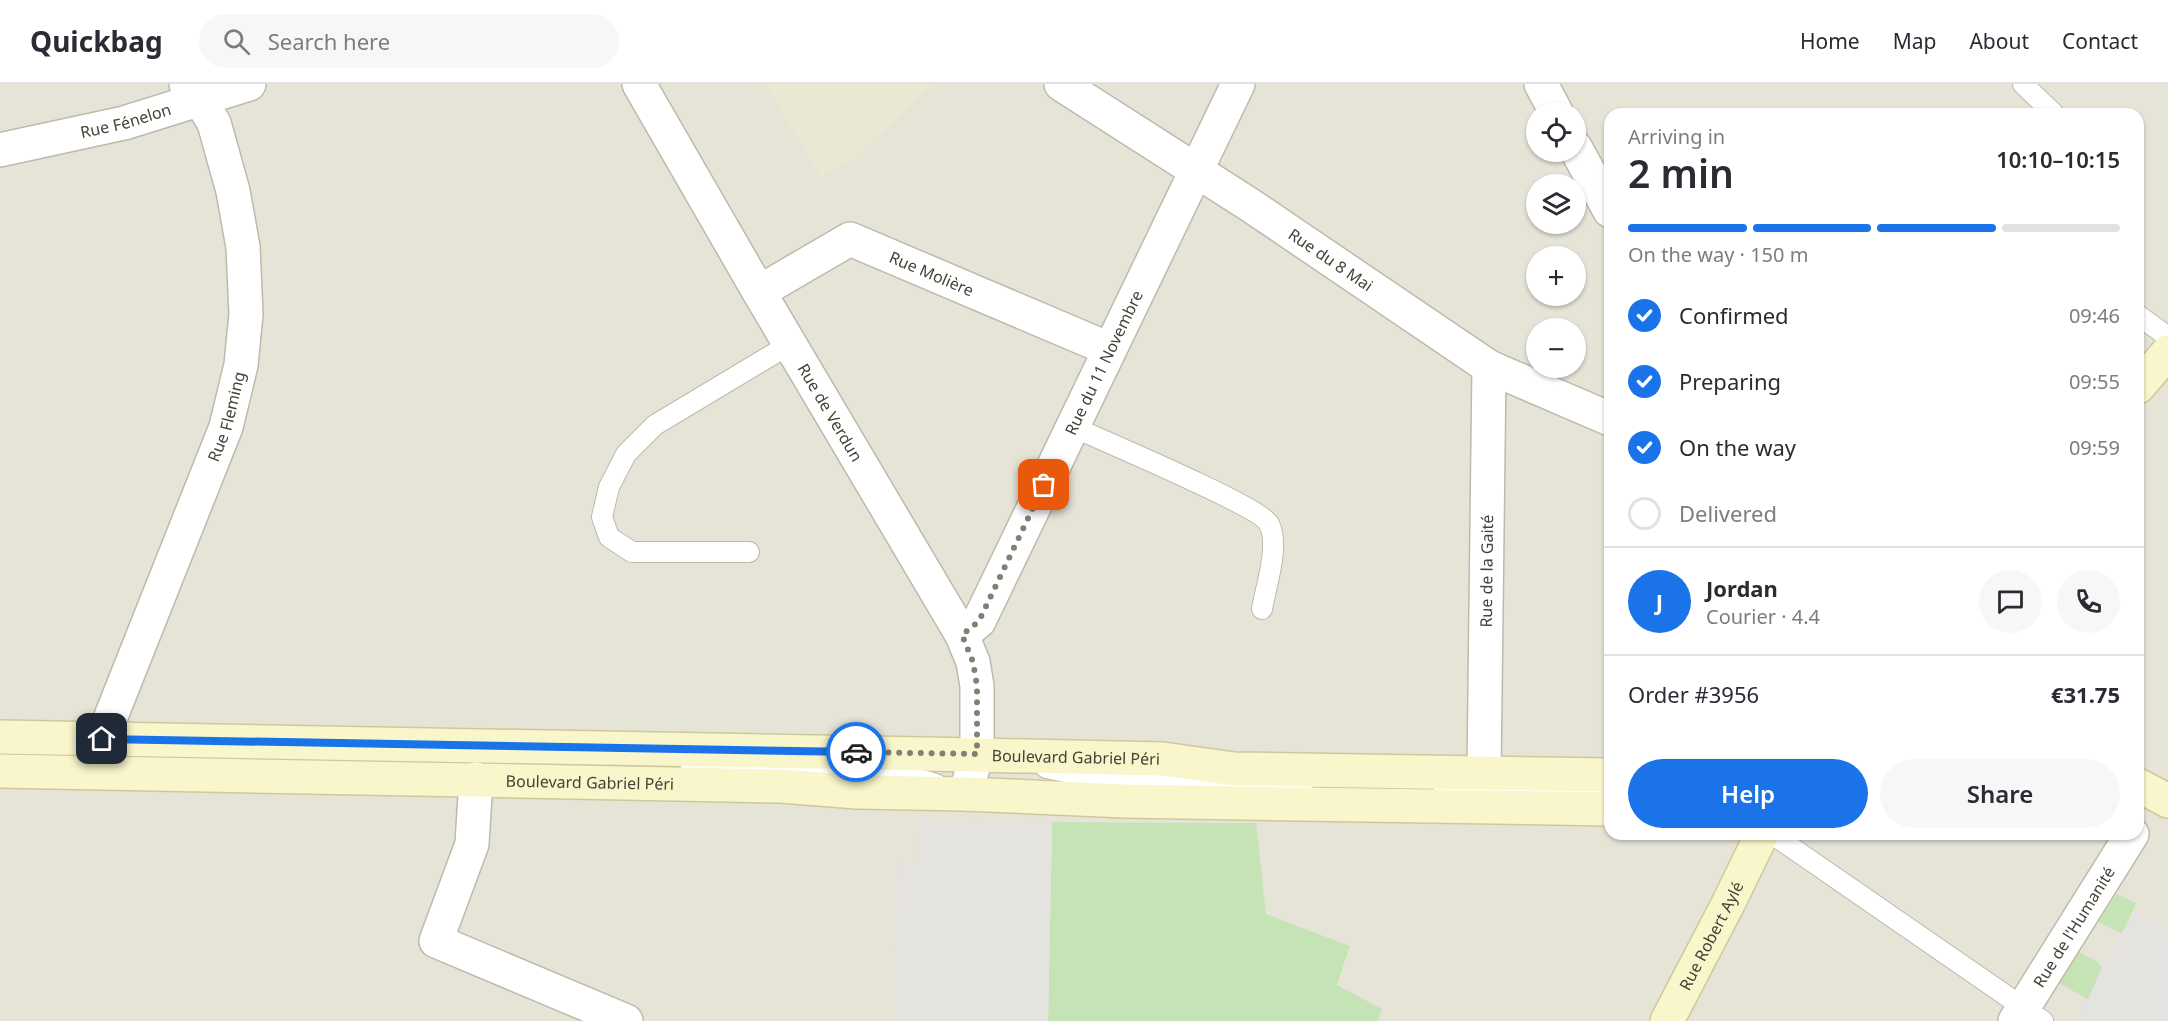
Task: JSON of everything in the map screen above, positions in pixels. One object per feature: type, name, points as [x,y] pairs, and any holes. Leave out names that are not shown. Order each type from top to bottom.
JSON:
[{"type":"main road","points":[[2144,380],[2168,352]]},
{"type":"main road","name":"Boulevard Gabriel Péri","points":[[2,738],[977,754],[1163,759],[1234,769],[1604,775]]},
{"type":"main road","name":"Boulevard Gabriel Péri","points":[[0,771],[781,786],[857,792],[1125,801],[1604,809]]},
{"type":"main road","name":"Rue Robert Aylé","points":[[1666,1021],[1729,902],[1754,840]]},
{"type":"street","name":"Rue Fénelon","points":[[0,150],[124,123],[193,92],[249,84]]},
{"type":"street","name":"Rue de Verdun","points":[[639,84],[962,635],[973,662],[977,686],[977,754],[965,794]]},
{"type":"street","name":"Rue du 8 Mai","points":[[1061,84],[1250,205],[1489,367],[1604,416]]},
{"type":"street","name":"Rue du 11 Novembre","points":[[962,635],[979,621],[1071,426],[1238,84]]},
{"type":"street","points":[[1541,84],[1551,102]]},
{"type":"street","name":"Rue Fleming","points":[[102,739],[226,427],[240,365],[246,314],[243,247],[230,179],[214,123],[193,92]]},
{"type":"street","points":[[1583,162],[1604,200]]},
{"type":"street","name":"Rue Molière","points":[[759,292],[849,239],[1109,349]]},
{"type":"street","name":"Rue de la Gaité","points":[[1484,773],[1489,367]]},
{"type":"street","points":[[476,779],[472,844],[436,941],[626,1021]]},
{"type":"street","points":[[2144,815],[2155,794]]},
{"type":"street","name":"Rue de l'Humanité","points":[[2027,1016],[2129,840]]},
{"type":"lane","points":[[2023,84],[2048,108]]},
{"type":"lane","points":[[2144,319],[2168,337]]},
{"type":"lane","points":[[749,552],[632,552],[609,537],[602,517],[609,487],[627,454],[655,425],[790,344]]},
{"type":"lane","points":[[1071,426],[1241,504],[1268,521],[1275,540],[1262,609]]},
{"type":"lane","points":[[80,772],[118,757],[628,768],[886,769],[965,794]]},
{"type":"lane","points":[[1312,804],[1354,789],[1604,792]]},
{"type":"lane","points":[[1761,840],[1800,854],[2027,1016]]},
{"type":"lane","points":[[1795,840],[1800,854]]},
{"type":"shaded area","points":[[0,84],[2168,84],[2168,1021],[1378,1021],[1381,1009],[1337,985],[1350,946],[1266,914],[1255,823],[1052,822],[1048,1021],[0,1021]]},
{"type":"shaded area","points":[[765,84],[934,84],[853,159],[821,177]]},
{"type":"shaded area","points":[[917,820],[1052,822],[1048,1021],[895,1021],[897,861],[918,860]]},
{"type":"shaded area","points":[[2134,911],[2168,930],[2168,1021],[2085,1021],[2080,1017],[2102,968]]},
{"type":"green space","points":[[1052,822],[1256,823],[1266,914],[1350,946],[1337,985],[1382,1009],[1378,1021],[1048,1021]]},
{"type":"green space","points":[[2117,894],[2136,903],[2122,934],[2098,922]]},
{"type":"green space","points":[[2079,952],[2098,962],[2102,968],[2089,1000],[2059,983]]},
{"type":"way so far","points":[[856,752],[977,754],[977,686],[973,662],[962,635],[979,621],[1044,485]]},
{"type":"route","points":[[102,739],[856,752]]}]
